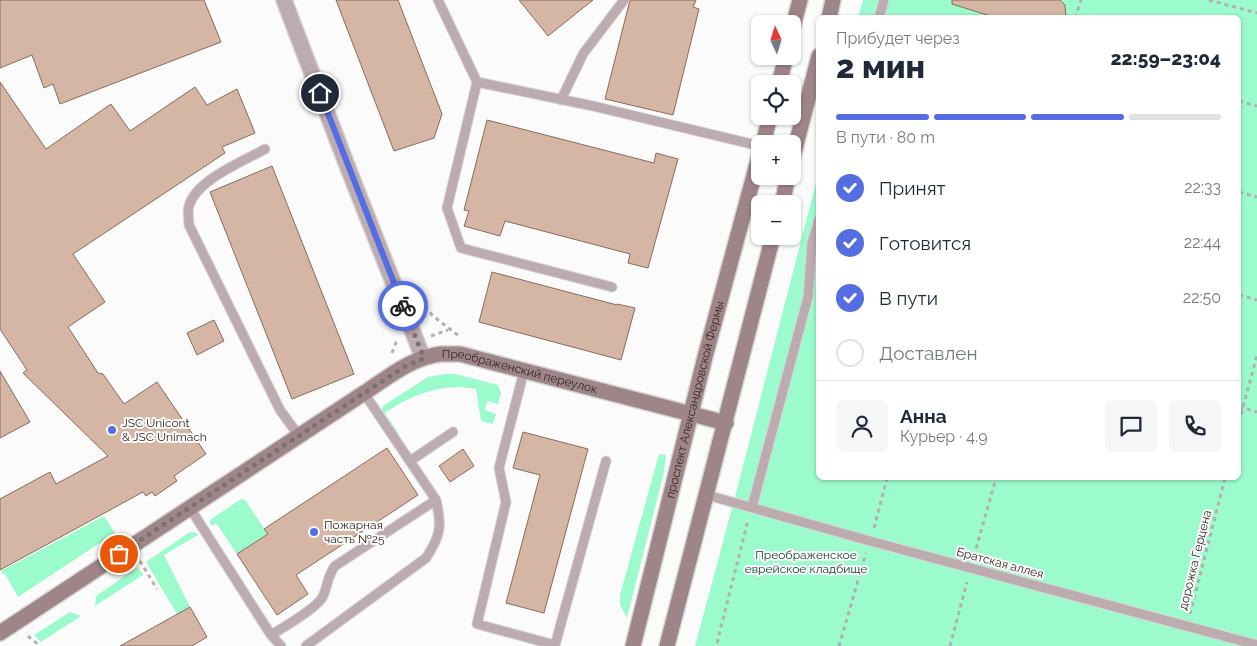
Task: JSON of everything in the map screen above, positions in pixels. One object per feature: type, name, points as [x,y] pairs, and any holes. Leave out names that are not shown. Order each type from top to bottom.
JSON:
[{"type":"main road","points":[[796,15],[800,0]]},
{"type":"main road","points":[[829,15],[833,0]]},
{"type":"main road","points":[[798,135],[816,68]]},
{"type":"main road","name":"проспект Александровской Фермы","points":[[633,646],[752,185]]},
{"type":"main road","points":[[667,646],[771,245]]},
{"type":"main road","name":"Преображенский переулок","points":[[0,633],[364,393],[406,366],[424,358],[440,354],[460,354],[726,423]]},
{"type":"street","points":[[284,0],[348,168],[424,358]]},
{"type":"lane","points":[[438,0],[477,82],[447,208],[461,248],[612,287]]},
{"type":"lane","points":[[562,100],[584,54],[624,0]]},
{"type":"lane","points":[[880,15],[884,0]]},
{"type":"lane","points":[[477,82],[751,143]]},
{"type":"lane","points":[[265,149],[204,184],[194,194],[188,208],[189,225],[280,410],[299,436]]},
{"type":"lane","points":[[752,507],[808,297],[812,244],[816,229]]},
{"type":"lane","points":[[524,371],[499,468],[506,502],[476,624],[555,645],[606,461]]},
{"type":"lane","points":[[306,646],[426,558],[437,542],[440,520],[436,500],[364,393]]},
{"type":"lane","points":[[410,461],[453,432]]},
{"type":"lane","name":"Братская аллея","points":[[707,494],[870,541],[1257,645]]},
{"type":"lane","points":[[271,635],[316,605],[323,597],[329,574],[335,566],[436,500]]},
{"type":"lane","points":[[190,508],[271,635],[281,646]]},
{"type":"path","points":[[1076,15],[1081,0]]},
{"type":"path","points":[[1209,0],[1257,13]]},
{"type":"path","points":[[1241,101],[1257,106]]},
{"type":"path","points":[[1241,193],[1257,197]]},
{"type":"path","points":[[1241,296],[1257,300]]},
{"type":"path","points":[[419,298],[433,316],[461,337]]},
{"type":"path","points":[[388,358],[393,351],[397,336]]},
{"type":"path","points":[[1241,405],[1257,355]]},
{"type":"path","points":[[1241,408],[1257,412]]},
{"type":"path","points":[[839,646],[886,480]]},
{"type":"path","name":"дорожка Герцена","points":[[1187,626],[1224,480]]},
{"type":"path","points":[[717,643],[752,507]]},
{"type":"path","points":[[140,561],[158,590]]},
{"type":"path","points":[[28,635],[40,646]]},
{"type":"green space","name":"Преображенское еврейское кладбище","points":[[863,0],[1257,0],[1257,646],[695,646],[732,508],[735,508],[738,498],[735,497],[816,183],[816,480],[1241,480],[1241,15],[859,15]]},
{"type":"green space","points":[[455,374],[498,385],[501,393],[498,404],[487,401],[485,410],[496,414],[493,424],[481,421],[476,389],[440,389],[417,395],[385,413],[398,435],[382,410],[383,406],[428,377]]},
{"type":"green space","points":[[659,454],[666,455],[664,472],[627,618],[620,605],[620,595]]},
{"type":"green space","points":[[241,499],[245,500],[268,534],[237,554],[216,523],[212,526],[210,523],[211,519]]},
{"type":"green space","points":[[104,516],[115,533],[18,597],[5,574],[1,571]]},
{"type":"green space","points":[[190,532],[197,533],[198,535],[164,555],[190,607],[177,614],[146,562]]},
{"type":"green space","points":[[138,567],[143,575],[95,606],[96,596]]},
{"type":"green space","points":[[70,612],[81,616],[41,642],[34,635]]},
{"type":"building","points":[[0,0],[204,0],[221,42],[60,104],[53,84],[44,88],[32,55],[0,68]]},
{"type":"building","points":[[336,0],[398,0],[442,114],[434,138],[394,151]]},
{"type":"building","points":[[519,0],[593,0],[548,36]]},
{"type":"building","points":[[630,0],[696,0],[693,7],[699,9],[673,115],[605,99]]},
{"type":"building","points":[[952,0],[1060,0],[1065,5],[1066,15],[987,15],[952,4]]},
{"type":"building","points":[[0,82],[46,149],[111,104],[130,131],[195,87],[207,105],[237,89],[255,133],[222,147],[225,153],[73,254],[105,302],[68,327],[98,373],[103,374],[124,404],[157,382],[206,454],[174,476],[177,481],[155,496],[152,492],[146,496],[143,492],[0,570],[0,499],[50,472],[56,484],[108,456],[23,373],[27,370],[0,329]]},
{"type":"building","points":[[487,120],[654,163],[656,153],[678,159],[648,268],[628,263],[630,254],[505,221],[500,236],[464,226],[469,211],[464,210]]},
{"type":"building","points":[[272,166],[354,374],[292,399],[210,192]]},
{"type":"building","points":[[492,272],[635,308],[621,360],[479,322]]},
{"type":"building","points":[[214,320],[224,341],[197,355],[187,333]]},
{"type":"building","points":[[0,371],[30,422],[0,438]]},
{"type":"building","points":[[523,432],[588,449],[544,613],[506,603],[540,475],[513,468]]},
{"type":"building","name":"Пожарная часть №25","points":[[387,448],[418,495],[296,575],[308,594],[277,615],[237,554],[268,534],[264,529]]},
{"type":"building","points":[[463,449],[474,466],[450,482],[439,466]]},
{"type":"building","points":[[190,607],[207,637],[192,646],[120,646]]},
{"type":"way so far","points":[[119,554],[406,366],[424,358],[403,306]]},
{"type":"place","name":"JSC Unicont & JSC Unimach","points":[[112,430]]},
{"type":"place","name":"Пожарная часть №25","points":[[314,532]]},
{"type":"route","points":[[320,93],[403,306]]}]
